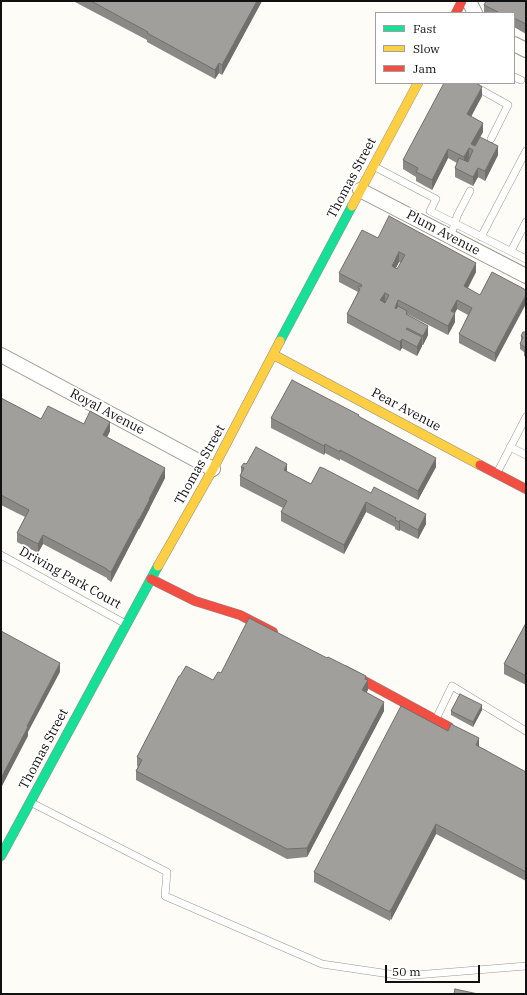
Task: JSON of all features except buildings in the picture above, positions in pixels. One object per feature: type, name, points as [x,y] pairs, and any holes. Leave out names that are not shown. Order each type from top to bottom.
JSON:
[{"type":"main road","points":[[456,12],[462,1]]},
{"type":"main road","name":"Thomas Street","points":[[1,856],[126,624],[213,469],[417,84]]},
{"type":"main road","name":"Pear Avenue","points":[[274,355],[526,489]]},
{"type":"main road","points":[[151,579],[195,600],[240,615],[281,637]]},
{"type":"main road","points":[[335,665],[449,727]]},
{"type":"street","points":[[469,1],[474,12]]},
{"type":"street","points":[[515,44],[526,50]]},
{"type":"street","name":"Plum Avenue","points":[[360,190],[453,230],[526,276]]},
{"type":"street","name":"Royal Avenue","points":[[1,355],[213,469]]},
{"type":"lane","points":[[515,77],[521,80]]},
{"type":"lane","points":[[471,84],[508,105],[490,139]]},
{"type":"lane","points":[[481,237],[526,151]]},
{"type":"lane","points":[[373,166],[436,199],[430,211],[453,230],[481,237],[526,259]]},
{"type":"lane","points":[[453,230],[457,216],[470,191]]},
{"type":"lane","points":[[511,251],[526,222]]},
{"type":"lane","points":[[497,473],[526,417]]},
{"type":"lane","points":[[510,447],[526,455]]},
{"type":"lane","name":"Driving Park Court","points":[[1,555],[126,624]]},
{"type":"lane","points":[[436,720],[452,686],[526,731]]},
{"type":"lane","points":[[30,802],[167,872],[165,896],[322,964],[403,976],[526,966]]},
{"type":"traffic: fast","points":[[280,341],[352,206]]},
{"type":"traffic: fast","points":[[1,856],[158,566]]},
{"type":"traffic: slow","points":[[352,206],[417,84]]},
{"type":"traffic: slow","points":[[158,566],[213,469],[280,341]]},
{"type":"traffic: slow","points":[[274,355],[480,465]]},
{"type":"traffic: jam","points":[[456,12],[462,1]]},
{"type":"traffic: jam","points":[[480,465],[526,489]]},
{"type":"traffic: jam","points":[[151,579],[195,601],[240,615],[273,632]]},
{"type":"traffic: jam","points":[[344,670],[449,727]]}]
